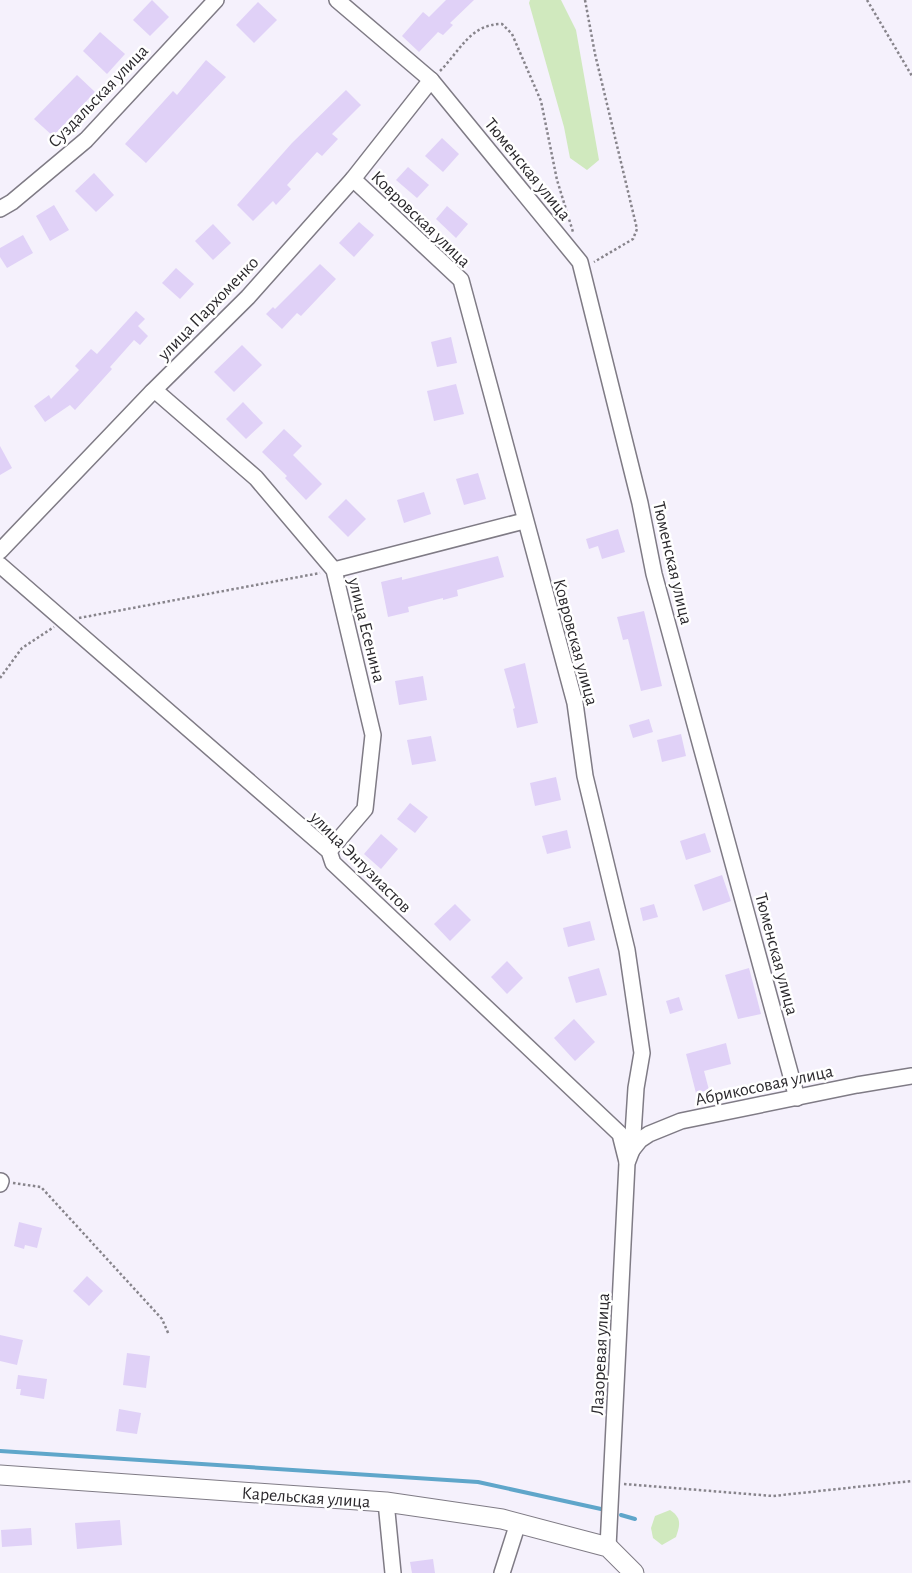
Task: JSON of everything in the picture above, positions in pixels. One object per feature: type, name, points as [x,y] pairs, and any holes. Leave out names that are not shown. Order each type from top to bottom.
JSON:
[{"type":"main road","name":"Карельская улица","points":[[0,1475],[386,1502],[518,1523],[608,1547]]},
{"type":"main road","points":[[608,1547],[634,1573]]},
{"type":"street","name":"Суздальская улица","points":[[0,209],[12,202],[86,140],[216,0]]},
{"type":"street","name":"Тюменская улица","points":[[337,0],[431,80],[580,262],[640,502],[654,574],[797,1098]]},
{"type":"street","name":"улица Пархоменко","points":[[0,551],[152,392],[248,297],[353,179],[431,80]]},
{"type":"street","name":"Ковровская улица","points":[[353,179],[461,280],[524,521],[575,703],[585,776],[627,950],[642,1053],[636,1088],[630,1157]]},
{"type":"street","name":"улица Есенина","points":[[152,392],[158,392],[256,478],[334,570],[373,734],[364,809],[330,851]]},
{"type":"street","points":[[334,570],[524,521]]},
{"type":"street","name":"улица Энтузиастов","points":[[0,565],[330,851],[333,863],[620,1134],[630,1157]]},
{"type":"street","name":"Абрикосовая улица","points":[[630,1157],[640,1140],[649,1134],[674,1124],[857,1085],[912,1076]]},
{"type":"street","name":"Лазоревая улица","points":[[608,1547],[630,1157]]},
{"type":"street","points":[[386,1502],[393,1573]]},
{"type":"street","points":[[502,1573],[518,1523]]},
{"type":"path","points":[[580,262],[593,263],[621,247],[633,239],[637,229],[595,54],[585,0]]},
{"type":"path","points":[[867,0],[912,76]]},
{"type":"path","points":[[431,80],[475,31],[489,24],[502,24],[512,34],[541,101],[557,180],[574,235]]},
{"type":"path","points":[[0,678],[22,648],[64,621],[334,570]]},
{"type":"path","points":[[0,1182],[41,1187],[162,1319],[169,1335]]},
{"type":"path","points":[[612,1484],[773,1496],[912,1481]]},
{"type":"green space","points":[[530,0],[561,0],[576,30],[599,160],[587,170],[570,158],[564,127],[529,3]]},
{"type":"green space","points":[[670,1510],[677,1516],[679,1522],[678,1529],[676,1537],[662,1545],[653,1538],[651,1528],[655,1516]]},
{"type":"building","points":[[152,0],[169,17],[150,36],[133,20]]},
{"type":"building","points":[[446,0],[474,0],[450,23],[453,25],[443,35],[438,32],[419,52],[402,36],[423,12],[429,17]]},
{"type":"building","points":[[258,2],[277,20],[254,43],[236,25]]},
{"type":"building","points":[[100,32],[125,54],[107,74],[83,51]]},
{"type":"building","points":[[206,60],[226,77],[146,163],[125,144],[173,91],[177,95]]},
{"type":"building","points":[[77,75],[95,92],[53,136],[34,119]]},
{"type":"building","points":[[346,90],[361,105],[332,134],[338,139],[322,156],[317,152],[287,185],[291,189],[276,205],[273,201],[253,221],[237,205],[292,143]]},
{"type":"building","points":[[442,138],[459,154],[443,172],[425,156]]},
{"type":"building","points":[[408,167],[429,185],[417,198],[396,180]]},
{"type":"building","points":[[94,173],[114,195],[96,212],[75,191]]},
{"type":"building","points":[[54,205],[69,230],[50,241],[36,216]]},
{"type":"building","points":[[447,206],[468,224],[456,238],[436,219]]},
{"type":"building","points":[[359,222],[374,235],[354,257],[339,243]]},
{"type":"building","points":[[213,224],[231,243],[213,260],[195,241]]},
{"type":"building","points":[[23,235],[33,253],[7,268],[0,257],[0,248]]},
{"type":"building","points":[[320,264],[336,279],[301,316],[297,313],[282,329],[266,314],[273,307],[275,309]]},
{"type":"building","points":[[176,268],[194,284],[180,299],[162,283]]},
{"type":"building","points":[[136,311],[145,319],[138,326],[148,336],[140,345],[134,340],[110,367],[112,369],[75,410],[70,405],[45,422],[34,406],[49,395],[51,399],[79,370],[75,366],[91,349],[97,354]]},
{"type":"building","points":[[451,337],[457,363],[437,367],[431,342]]},
{"type":"building","points":[[242,345],[262,365],[234,392],[214,372]]},
{"type":"building","points":[[456,384],[464,414],[434,421],[427,391]]},
{"type":"building","points":[[243,402],[263,423],[246,439],[226,419]]},
{"type":"building","points":[[284,429],[302,446],[293,455],[322,484],[306,500],[285,478],[287,476],[262,452]]},
{"type":"building","points":[[0,446],[12,468],[0,475]]},
{"type":"building","points":[[478,473],[486,499],[464,505],[456,479]]},
{"type":"building","points":[[424,492],[431,514],[404,523],[397,500]]},
{"type":"building","points":[[346,499],[366,519],[348,537],[328,517]]},
{"type":"building","points":[[618,529],[625,552],[602,559],[598,546],[589,549],[586,539]]},
{"type":"building","points":[[498,556],[504,577],[457,590],[458,596],[408,607],[409,612],[388,617],[381,582],[402,577],[402,580]]},
{"type":"building","points":[[644,611],[662,686],[641,691],[628,639],[623,640],[617,617]]},
{"type":"building","points":[[525,663],[538,723],[517,728],[513,709],[515,708],[504,669]]},
{"type":"building","points":[[423,676],[427,700],[399,705],[395,681]]},
{"type":"building","points":[[649,719],[653,732],[633,738],[629,725]]},
{"type":"building","points":[[681,734],[686,756],[662,762],[657,740]]},
{"type":"building","points":[[431,736],[436,761],[412,765],[407,740]]},
{"type":"building","points":[[556,777],[561,800],[535,806],[530,783]]},
{"type":"building","points":[[410,803],[428,817],[415,833],[397,819]]},
{"type":"building","points":[[567,830],[571,848],[547,854],[542,836]]},
{"type":"building","points":[[705,833],[711,852],[686,860],[680,841]]},
{"type":"building","points":[[381,834],[398,849],[381,869],[364,854]]},
{"type":"building","points":[[722,875],[731,901],[703,911],[694,885]]},
{"type":"building","points":[[455,904],[471,920],[450,941],[434,924]]},
{"type":"building","points":[[654,904],[658,917],[643,921],[640,908]]},
{"type":"building","points":[[590,921],[595,940],[568,947],[563,928]]},
{"type":"building","points":[[507,961],[523,978],[507,994],[491,977]]},
{"type":"building","points":[[599,968],[607,995],[576,1003],[568,977]]},
{"type":"building","points":[[749,968],[761,1014],[738,1019],[725,975]]},
{"type":"building","points":[[679,997],[683,1010],[670,1014],[666,1001]]},
{"type":"building","points":[[574,1019],[595,1042],[575,1061],[554,1038]]},
{"type":"building","points":[[726,1043],[731,1064],[704,1071],[709,1090],[696,1093],[686,1054]]},
{"type":"building","points":[[19,1222],[42,1228],[37,1248],[25,1245],[24,1249],[14,1246]]},
{"type":"building","points":[[87,1276],[103,1291],[89,1306],[73,1291]]},
{"type":"building","points":[[0,1335],[23,1340],[17,1365],[0,1361]]},
{"type":"building","points":[[127,1353],[150,1356],[146,1388],[123,1385]]},
{"type":"building","points":[[18,1375],[47,1379],[44,1399],[20,1395],[21,1389],[16,1389]]},
{"type":"building","points":[[119,1409],[141,1413],[137,1434],[116,1431]]},
{"type":"building","points":[[120,1520],[122,1545],[77,1549],[75,1523]]},
{"type":"building","points":[[31,1528],[32,1545],[2,1547],[1,1530]]},
{"type":"building","points":[[433,1559],[435,1573],[412,1573],[410,1562]]},
{"type":"waterway","points":[[0,1451],[478,1482],[601,1509]]},
{"type":"waterway","points":[[621,1515],[635,1519]]}]
